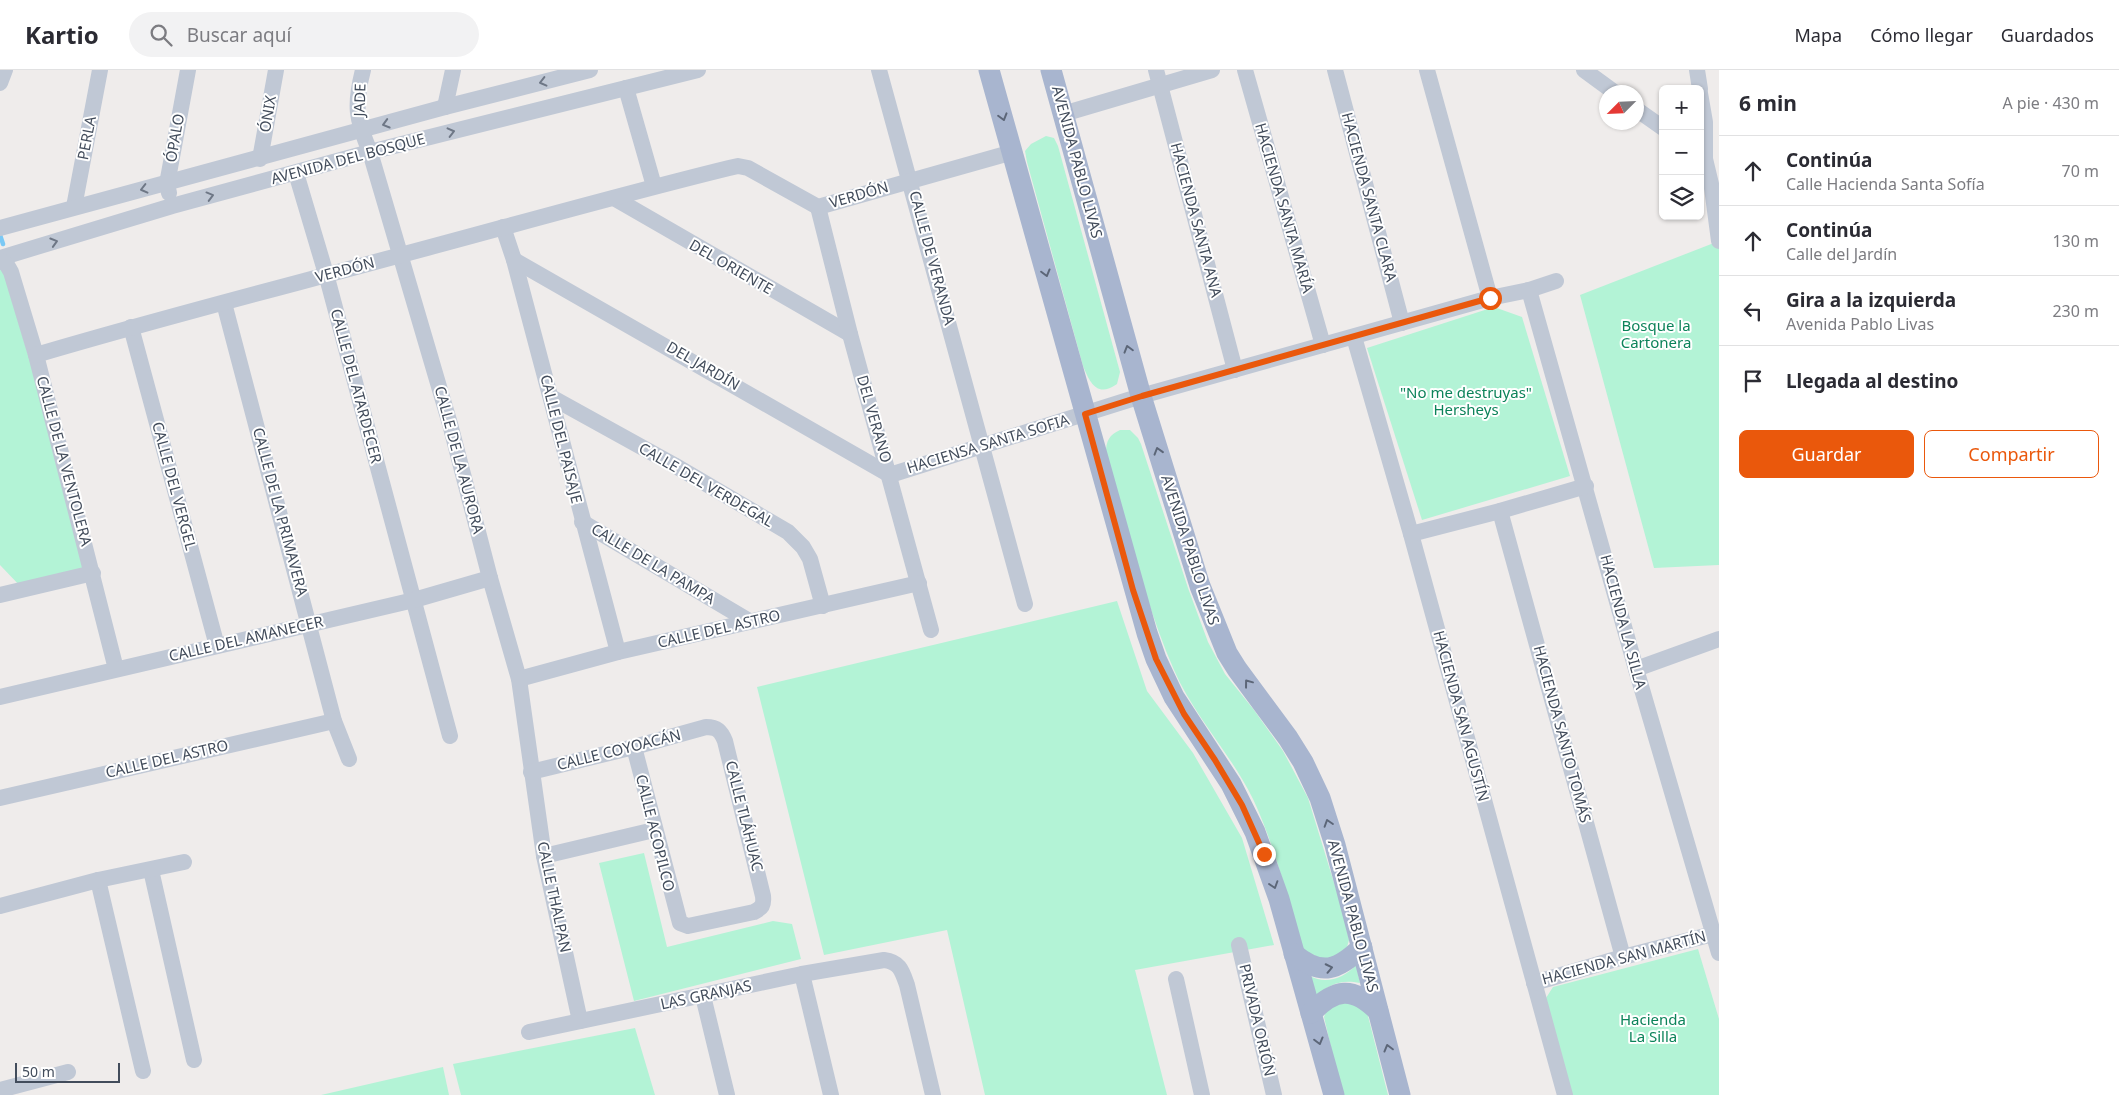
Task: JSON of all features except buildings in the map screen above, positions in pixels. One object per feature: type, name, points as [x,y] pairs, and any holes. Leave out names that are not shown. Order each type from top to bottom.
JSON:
[{"type":"main road","points":[[989,70],[1133,590],[1156,659],[1174,697],[1230,784],[1255,832],[1274,885],[1334,1095]]},
{"type":"main road","name":"AVENIDA PABLO LIVAS","points":[[1051,70],[1142,396],[1209,611],[1218,634],[1237,669],[1288,738],[1312,779],[1320,798],[1335,845],[1400,1095]]},
{"type":"main road","points":[[1294,954],[1312,967],[1326,969],[1341,964],[1362,947]]},
{"type":"main road","points":[[1311,1012],[1330,997],[1346,992],[1363,997],[1378,1010]]},
{"type":"street","points":[[0,83],[5,70]]},
{"type":"street","name":"PERLA","points":[[74,207],[100,70]]},
{"type":"street","name":"ÓPALO","points":[[172,206],[167,184],[188,70]]},
{"type":"street","name":"ÓNIX","points":[[260,159],[276,70]]},
{"type":"street","name":"JADE","points":[[362,70],[357,107],[358,120],[370,152]]},
{"type":"street","points":[[446,107],[453,70]]},
{"type":"street","name":"AVENIDA DEL BOSQUE","points":[[0,228],[446,107],[590,70]]},
{"type":"street","name":"AVENIDA DEL BOSQUE","points":[[0,259],[172,206],[370,152],[698,70]]},
{"type":"street","name":"CALLE DE VERANDA","points":[[879,70],[911,181],[1025,604]]},
{"type":"street","points":[[1063,114],[1158,77],[1212,70]]},
{"type":"street","name":"HACIENDA SANTA MARÍA","points":[[1245,70],[1323,345]]},
{"type":"street","name":"HACIENDA SANTA CLARA","points":[[1335,70],[1402,323]]},
{"type":"street","points":[[1427,70],[1490,298]]},
{"type":"street","points":[[1584,70],[1604,85]]},
{"type":"street","points":[[1697,70],[1699,85]]},
{"type":"street","name":"HACIENDA SANTA ANA","points":[[1158,77],[1236,370]]},
{"type":"street","points":[[626,88],[654,186]]},
{"type":"street","points":[[1644,115],[1659,125]]},
{"type":"street","name":"CALLE DE LA AURORA","points":[[370,152],[450,424],[490,578],[519,679],[528,731],[531,772]]},
{"type":"street","name":"VERDÓN","points":[[36,355],[326,274],[400,256],[654,186],[738,166],[748,168],[818,207],[1013,152]]},
{"type":"street","points":[[1704,161],[1712,188],[1718,235]]},
{"type":"street","name":"CALLE DEL ATARDECER","points":[[296,173],[326,274],[450,736]]},
{"type":"street","name":"DEL ORIENTE","points":[[614,198],[850,334]]},
{"type":"street","name":"DEL VERANO","points":[[818,207],[850,334],[931,630]]},
{"type":"street","name":"CALLE DEL PAISAJE","points":[[503,227],[514,260],[618,652]]},
{"type":"street","name":"CALLE DE LA VENTOLERA","points":[[0,259],[11,272],[36,355],[116,669]]},
{"type":"street","name":"DEL JARDÍN","points":[[514,260],[890,475]]},
{"type":"street","name":"HACIENSA SANTA SOFIA","points":[[890,475],[1142,396],[1490,298],[1530,290],[1556,281]]},
{"type":"street","name":"HACIENDA LA SILLA","points":[[1530,290],[1636,669],[1719,954]]},
{"type":"street","name":"CALLE DE LA PRIMAVERA","points":[[224,303],[334,721],[349,759]]},
{"type":"street","name":"CALLE DEL VERGEL","points":[[131,327],[217,646]]},
{"type":"street","name":"HACIENDA SAN AGUSTÍN","points":[[1354,337],[1411,534],[1565,1095]]},
{"type":"street","name":"CALLE DEL VERDEGAL","points":[[551,397],[674,465],[788,532],[803,547],[810,559],[823,606]]},
{"type":"street","points":[[1411,534],[1500,512],[1586,486]]},
{"type":"street","name":"HACIENDA SANTO TOMÁS","points":[[1500,512],[1623,956]]},
{"type":"street","name":"CALLE DE LA PAMPA","points":[[582,522],[749,622]]},
{"type":"street","points":[[0,595],[93,573]]},
{"type":"street","name":"CALLE DEL AMANECER","points":[[0,696],[414,600],[490,578]]},
{"type":"street","name":"CALLE DEL ASTRO","points":[[519,679],[618,652],[919,583]]},
{"type":"street","points":[[1636,669],[1719,639]]},
{"type":"street","name":"CALLE DEL ASTRO","points":[[0,798],[334,721]]},
{"type":"street","name":"CALLE COYOACÁN","points":[[531,772],[634,748],[706,727]]},
{"type":"street","name":"CALLE TLÁHUAC","points":[[677,918],[680,923],[688,926],[754,912],[764,904],[725,741],[721,732],[715,727],[706,727]]},
{"type":"street","name":"CALLE ACOPILCO","points":[[634,748],[677,918]]},
{"type":"street","name":"CALLE THALPAN","points":[[531,772],[544,856],[580,1021]]},
{"type":"street","points":[[544,856],[654,830]]},
{"type":"street","points":[[0,906],[98,880],[184,862]]},
{"type":"street","points":[[151,870],[194,1060]]},
{"type":"street","points":[[98,880],[143,1071]]},
{"type":"street","name":"HACIENDA SAN MARTÍN","points":[[1534,983],[1623,956],[1713,934]]},
{"type":"street","name":"PRIVADA ORIÓN","points":[[1239,945],[1274,1095]]},
{"type":"street","name":"LAS GRANJAS","points":[[529,1032],[802,974],[884,960],[894,961],[901,967],[907,985],[933,1095]]},
{"type":"street","points":[[802,974],[830,1095]]},
{"type":"street","points":[[1176,979],[1202,1095]]},
{"type":"street","points":[[704,996],[726,1095]]},
{"type":"street","points":[[0,1090],[68,1072]]},
{"type":"green space","points":[[1046,136],[1054,138],[1058,146],[1120,372],[1117,384],[1110,388],[1099,389],[1095,387],[1088,378],[1083,366],[1027,162],[1025,151],[1031,144]]},
{"type":"green space","name":"Bosque la Cartonera","points":[[1719,241],[1719,565],[1654,568],[1580,295]]},
{"type":"green space","points":[[0,260],[93,573],[23,589],[0,565]]},
{"type":"green space","name":"\"No me destruyas\" Hersheys","points":[[1494,307],[1522,317],[1570,476],[1422,520],[1367,348]]},
{"type":"green space","points":[[1120,430],[1130,430],[1141,444],[1188,588],[1208,642],[1225,674],[1254,710],[1283,751],[1308,798],[1342,909],[1349,940],[1347,947],[1328,962],[1303,950],[1275,854],[1253,799],[1234,766],[1182,687],[1163,644],[1137,563],[1106,453],[1109,439]]},
{"type":"green space","points":[[1117,601],[1147,691],[1193,753],[1242,838],[1274,945],[1135,970],[1167,1095],[985,1095],[947,930],[824,955],[757,687]]},
{"type":"green space","points":[[644,853],[667,947],[773,921],[792,924],[801,959],[634,1001],[599,863]]},
{"type":"green space","name":"Hacienda La Silla","points":[[1698,949],[1719,1019],[1719,1095],[1571,1095],[1546,998],[1553,987]]},
{"type":"green space","points":[[1356,965],[1360,983],[1341,982],[1326,988],[1316,996],[1310,976],[1322,980],[1334,979],[1351,970]]},
{"type":"green space","points":[[1345,1000],[1367,1012],[1388,1095],[1342,1095],[1324,1017],[1327,1009]]},
{"type":"green space","points":[[635,1028],[655,1095],[461,1095],[453,1064]]},
{"type":"green space","points":[[443,1067],[449,1095],[321,1095]]},
{"type":"waterway","points":[[0,235],[3,244]]},
{"type":"route","points":[[1264,854],[1242,805],[1230,784],[1184,714],[1164,679],[1133,590],[1085,414],[1142,396],[1490,298]]}]
